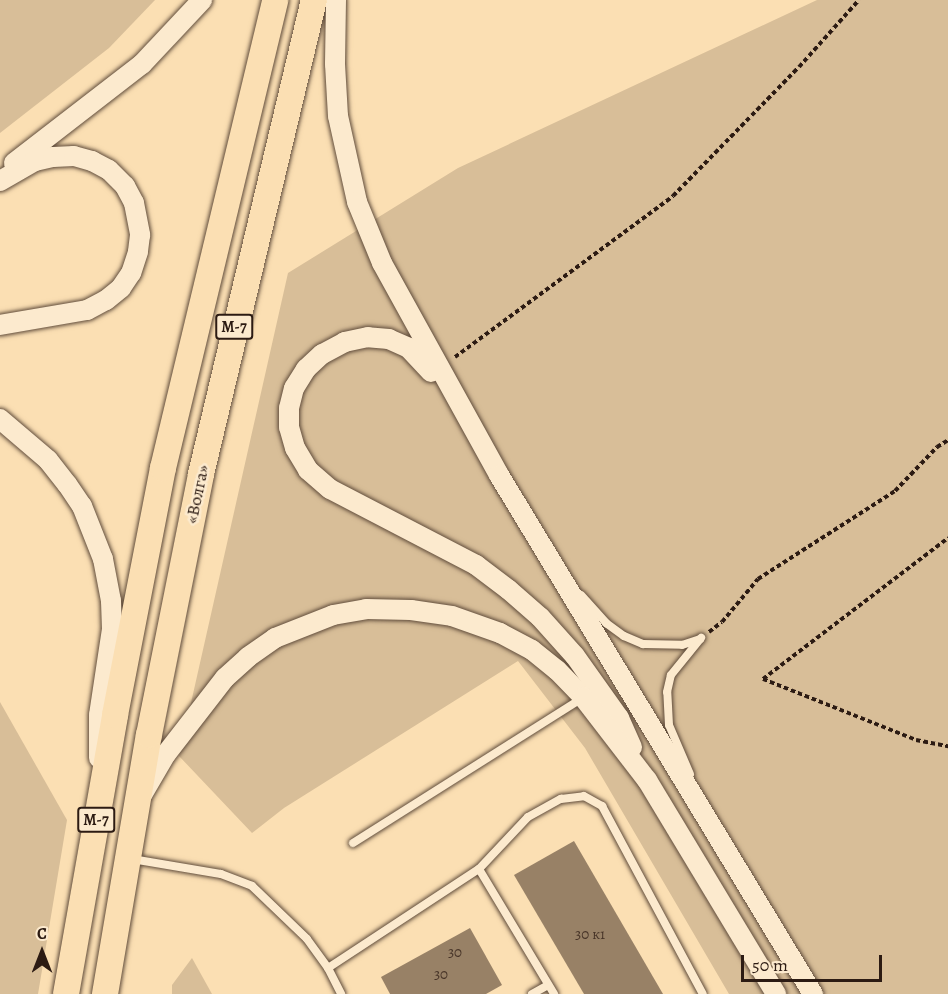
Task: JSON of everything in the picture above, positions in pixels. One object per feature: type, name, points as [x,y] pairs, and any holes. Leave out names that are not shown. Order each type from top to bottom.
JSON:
[{"type":"highway","name":"«Волга»","points":[[66,994],[99,800],[164,468],[275,0]]},
{"type":"highway","name":"«Волга»","points":[[108,990],[149,735],[201,474],[314,0]]},
{"type":"street","points":[[0,176],[142,64],[202,0]]},
{"type":"street","points":[[336,0],[335,64],[338,116],[357,202],[382,263],[499,475],[813,994]]},
{"type":"street","points":[[0,181],[35,161],[53,157],[74,156],[92,161],[109,170],[125,186],[134,203],[140,234],[138,252],[131,273],[121,288],[106,300],[87,310],[0,325]]},
{"type":"street","points":[[499,475],[451,407],[427,366],[409,348],[389,339],[368,337],[345,342],[322,354],[306,369],[294,388],[289,408],[290,427],[295,448],[308,470],[330,489],[476,566],[540,617],[575,656],[619,718],[647,780]]},
{"type":"street","points":[[0,419],[48,460],[67,484],[82,506],[103,559],[111,601],[112,629],[99,715],[99,800]]},
{"type":"street","points":[[139,800],[166,754],[225,678],[248,657],[275,638],[333,615],[366,609],[411,610],[452,616],[500,633],[532,650],[557,670],[583,697],[647,780],[776,994]]},
{"type":"lane","points":[[549,558],[606,623],[624,636],[643,644],[663,646],[682,645],[701,638]]},
{"type":"lane","points":[[701,638],[672,675],[666,708],[669,725],[717,836]]},
{"type":"lane","points":[[353,843],[583,697]]},
{"type":"lane","points":[[328,968],[478,869],[528,817],[561,799],[584,796],[602,806],[703,994]]},
{"type":"lane","points":[[128,858],[221,874],[252,886],[307,939],[328,968],[341,994]]},
{"type":"lane","points":[[478,869],[554,994]]},
{"type":"lane","points":[[57,994],[76,930]]},
{"type":"lane","points":[[532,994],[548,985]]},
{"type":"path","points":[[440,368],[673,196],[859,0]]},
{"type":"path","points":[[701,638],[722,622],[758,579],[895,491],[937,447],[948,440]]},
{"type":"path","points":[[948,538],[763,679],[916,740],[948,746]]},
{"type":"shaded area","points":[[0,0],[155,0],[109,48],[0,133]]},
{"type":"shaded area","points":[[817,0],[948,0],[948,994],[729,994],[585,748],[518,661],[284,808],[252,833],[179,756],[288,273],[458,168]]},
{"type":"shaded area","points":[[0,702],[67,820],[38,994],[0,994]]},
{"type":"shaded area","points":[[192,958],[212,994],[172,994],[172,985]]},
{"type":"building","points":[[574,841],[663,994],[584,994],[514,875]]},
{"type":"building","points":[[470,928],[502,985],[486,994],[390,994],[381,977]]}]
